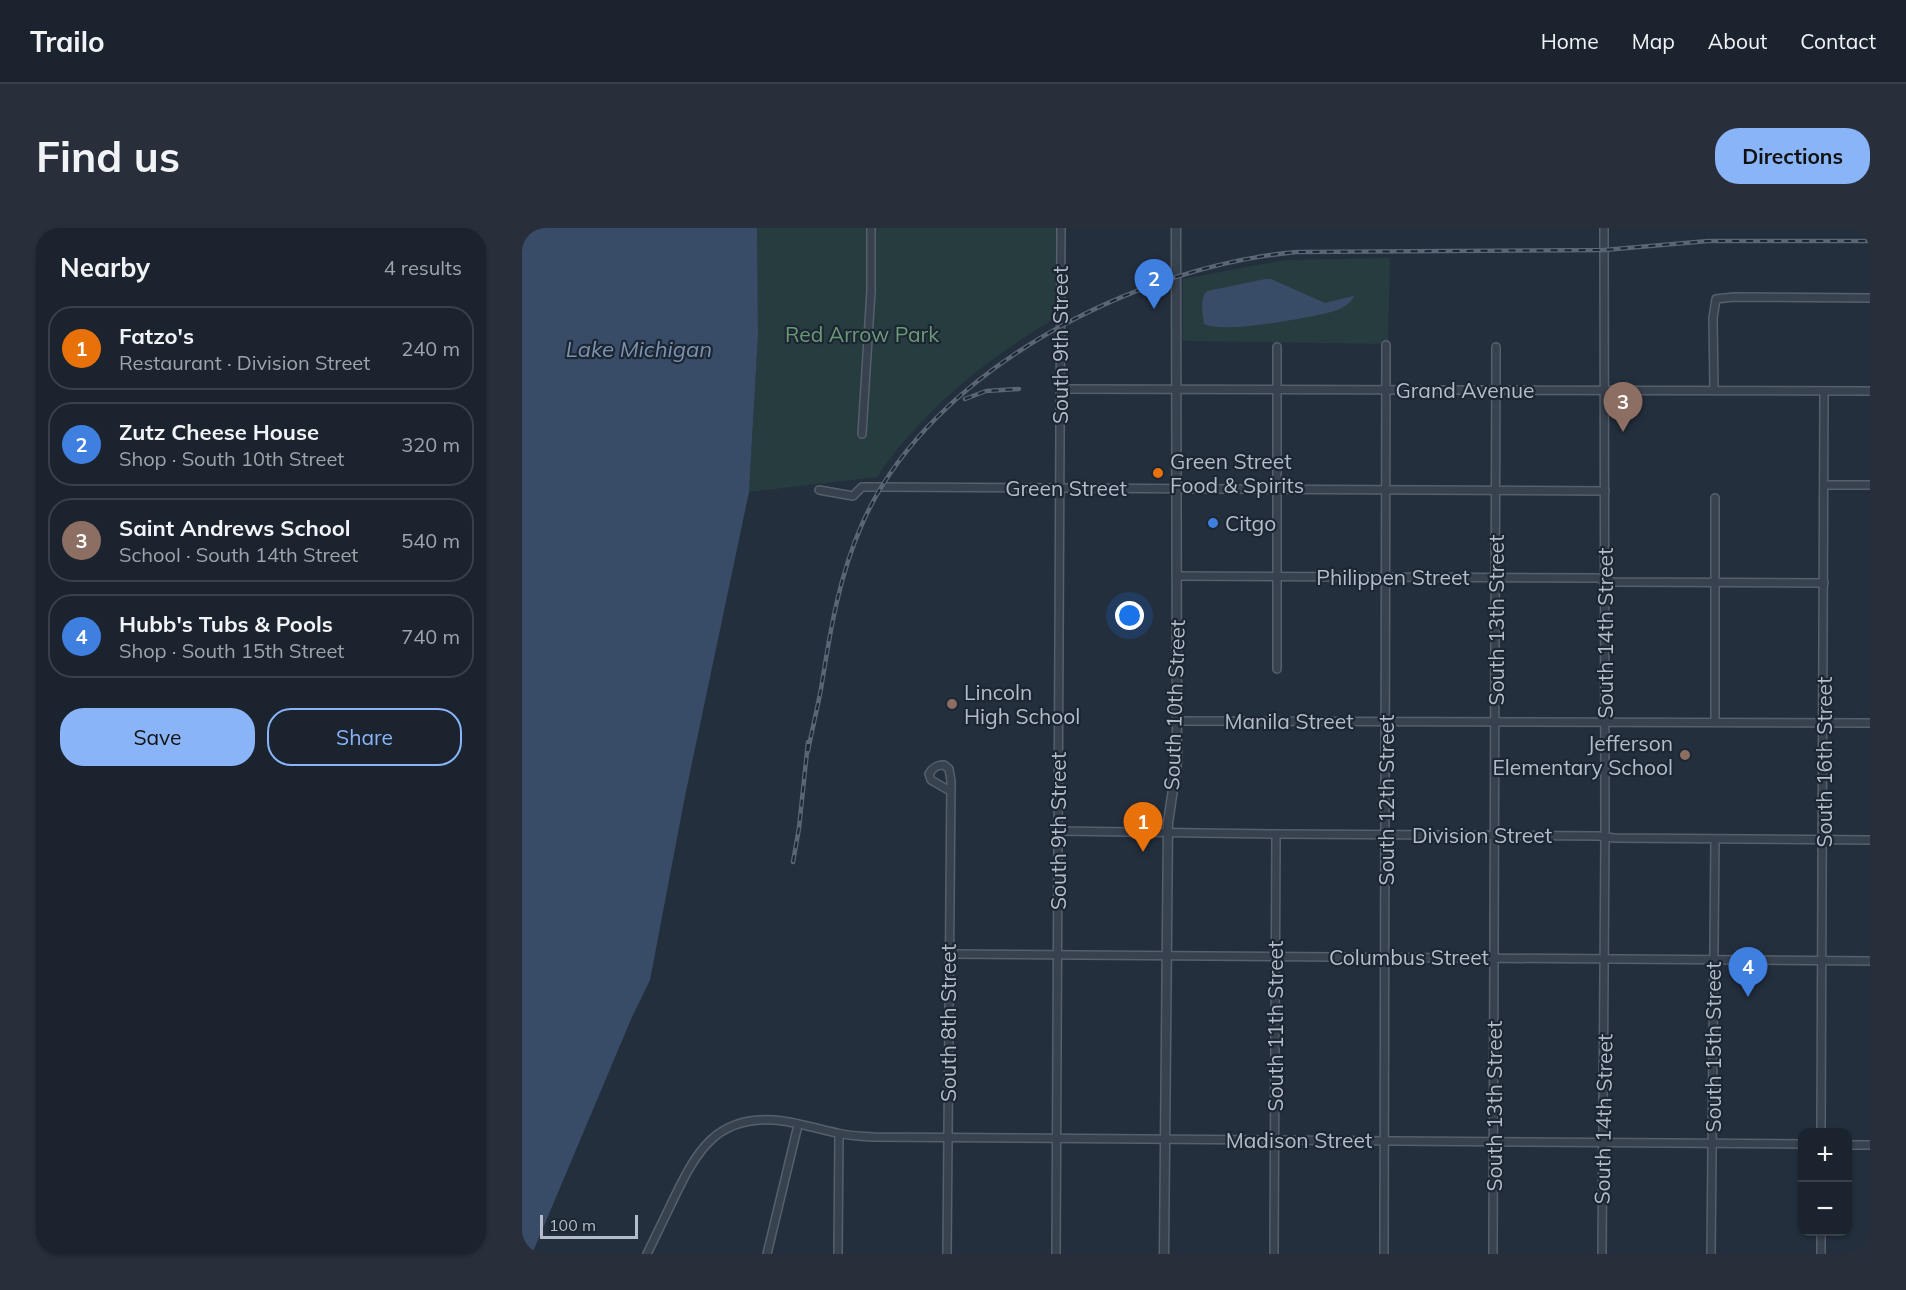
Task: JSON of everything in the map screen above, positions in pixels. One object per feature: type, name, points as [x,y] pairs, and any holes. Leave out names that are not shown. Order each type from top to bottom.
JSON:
[{"type":"street","points":[[862,434],[872,291],[871,228]]},
{"type":"street","name":"South 9th Street","points":[[1056,1254],[1061,228]]},
{"type":"street","name":"South 10th Street","points":[[1164,1254],[1168,832],[1177,762],[1176,228]]},
{"type":"street","name":"South 14th Street","points":[[1602,1254],[1605,837],[1604,228]]},
{"type":"street","points":[[1714,390],[1713,318],[1716,299],[1734,297],[1870,298]]},
{"type":"street","name":"South 12th Street","points":[[1384,1254],[1386,345]]},
{"type":"street","points":[[1277,346],[1277,669]]},
{"type":"street","name":"South 13th Street","points":[[1493,1254],[1496,347]]},
{"type":"street","name":"Grand Avenue","points":[[1060,389],[1870,391]]},
{"type":"street","name":"South 16th Street","points":[[1821,1128],[1824,391]]},
{"type":"street","points":[[1824,485],[1870,485]]},
{"type":"street","name":"Green Street","points":[[819,490],[854,496],[862,487],[1605,490]]},
{"type":"street","points":[[1714,498],[1715,722]]},
{"type":"street","name":"Philippen Street","points":[[1177,576],[1597,578],[1614,582],[1824,583]]},
{"type":"street","name":"Manila Street","points":[[1177,721],[1870,723]]},
{"type":"street","name":"South 8th Street","points":[[947,1254],[950,791]]},
{"type":"street","name":"Division Street","points":[[1059,831],[1870,840]]},
{"type":"street","name":"South 11th Street","points":[[1274,1254],[1276,834]]},
{"type":"street","name":"South 15th Street","points":[[1711,1254],[1715,840]]},
{"type":"street","name":"Columbus Street","points":[[949,954],[1870,961]]},
{"type":"street","name":"Madison Street","points":[[647,1254],[692,1163],[711,1140],[726,1130],[749,1122],[772,1120],[839,1134],[874,1137],[1798,1144]]},
{"type":"street","points":[[767,1254],[798,1125]]},
{"type":"street","points":[[838,1254],[839,1134]]},
{"type":"street","points":[[1852,1145],[1870,1145]]},
{"type":"street","points":[[1821,1236],[1821,1254]]},
{"type":"green space","name":"Red Arrow Park","points":[[757,228],[1056,228],[1055,318],[1005,351],[957,388],[915,429],[877,477],[749,492],[758,335]]},
{"type":"green space","points":[[1390,258],[1388,344],[1183,341],[1183,279],[1284,260]]},
{"type":"water","name":"Lake Michigan","points":[[522,228],[757,228],[758,335],[749,492],[685,796],[650,980],[632,1017],[532,1254],[522,1254]]},
{"type":"water","points":[[1271,279],[1325,303],[1354,297],[1338,310],[1304,318],[1246,326],[1214,327],[1204,324],[1202,302],[1207,291]]},
{"type":"railway","points":[[808,751],[832,625],[848,562],[863,522],[895,467],[937,417],[988,373],[1045,335],[1107,303],[1171,279],[1235,261],[1297,252],[1604,250],[1708,241],[1870,241]]},
{"type":"railway","points":[[965,399],[986,391],[1019,389]]},
{"type":"railway","points":[[793,862],[808,742]]},
{"type":"place","name":"Zutz Cheese House","points":[[1154,309]]},
{"type":"place","name":"Saint Andrews School","points":[[1623,432]]},
{"type":"place","name":"Green Street Food & Spirits","points":[[1158,473]]},
{"type":"place","name":"Citgo","points":[[1213,523]]},
{"type":"place","name":"Lincoln High School","points":[[952,704]]},
{"type":"place","name":"Jefferson Elementary School","points":[[1685,755]]},
{"type":"place","name":"Fatzo's","points":[[1143,852]]},
{"type":"place","name":"Hubb's Tubs & Pools","points":[[1748,997]]}]
